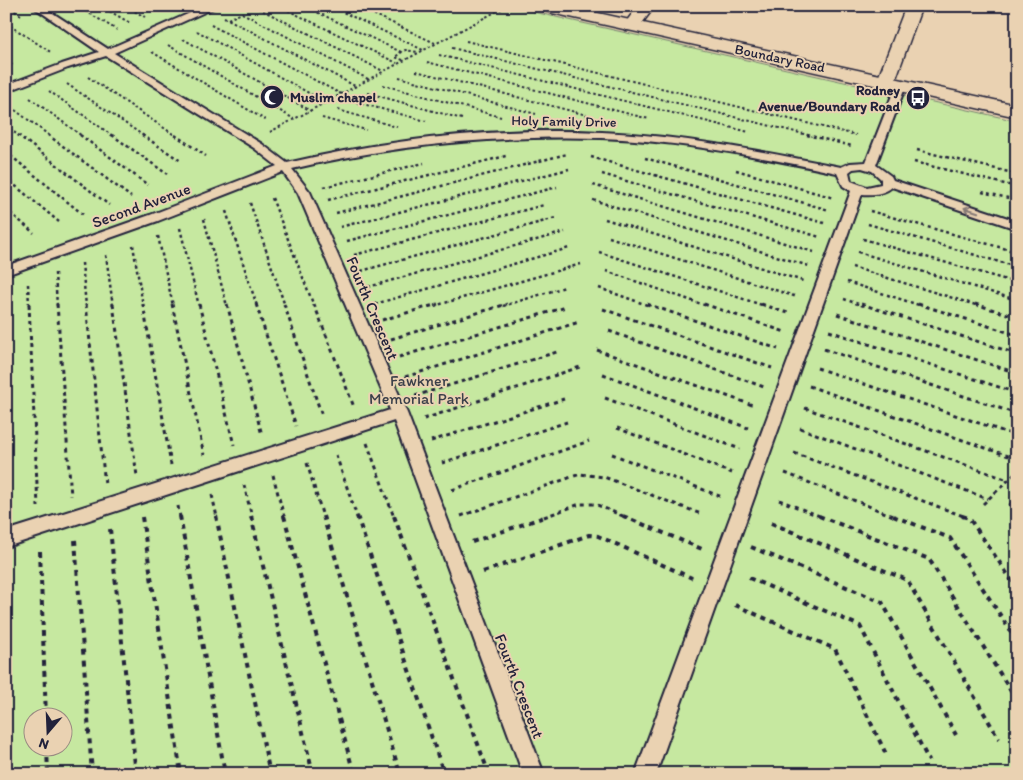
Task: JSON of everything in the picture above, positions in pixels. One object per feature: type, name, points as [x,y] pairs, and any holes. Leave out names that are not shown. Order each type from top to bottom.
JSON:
[{"type":"main road","name":"Boundary Road","points":[[543,6],[1017,111]]},
{"type":"main road","points":[[631,26],[647,6]]},
{"type":"main road","points":[[893,83],[914,6]]},
{"type":"lane","name":"Fourth Crescent","points":[[36,6],[106,53],[251,142],[285,167],[313,212],[399,414],[534,774]]},
{"type":"lane","points":[[10,87],[106,53],[151,35],[211,7]]},
{"type":"lane","points":[[870,166],[893,83]]},
{"type":"lane","name":"Holy Family Drive","points":[[285,167],[345,154],[433,140],[546,134],[602,135],[688,143],[780,158],[843,171]]},
{"type":"lane","points":[[645,774],[842,234],[843,171],[850,166],[870,166],[881,172],[888,182],[1017,225]]},
{"type":"lane","name":"Second Avenue","points":[[6,271],[154,218],[285,167]]},
{"type":"lane","points":[[842,234],[879,190],[887,186],[888,182]]},
{"type":"lane","points":[[6,539],[399,414]]},
{"type":"path","points":[[77,6],[267,121]]},
{"type":"path","points":[[101,6],[295,119]]},
{"type":"path","points":[[126,6],[311,111]]},
{"type":"path","points":[[153,6],[326,103]]},
{"type":"path","points":[[254,6],[383,71]]},
{"type":"path","points":[[279,6],[397,63]]},
{"type":"path","points":[[304,6],[400,52]]},
{"type":"path","points":[[330,6],[423,50]]},
{"type":"path","points":[[356,6],[435,43]]},
{"type":"path","points":[[251,142],[435,43],[499,10],[511,6]]},
{"type":"path","points":[[211,7],[228,19],[356,86]]},
{"type":"path","points":[[228,19],[242,12],[369,79]]},
{"type":"path","points":[[194,16],[341,94]]},
{"type":"path","points":[[6,23],[206,156]]},
{"type":"path","points":[[466,41],[856,135]]},
{"type":"path","points":[[452,48],[854,147]]},
{"type":"path","points":[[403,60],[396,57],[400,52],[412,49],[418,52]]},
{"type":"path","points":[[439,55],[755,134]]},
{"type":"path","points":[[6,61],[167,174]]},
{"type":"path","points":[[427,62],[654,120]]},
{"type":"path","points":[[416,71],[596,117]]},
{"type":"path","points":[[50,72],[181,161]]},
{"type":"path","points":[[400,78],[536,114]]},
{"type":"path","points":[[384,85],[503,117]]},
{"type":"path","points":[[10,87],[148,185]]},
{"type":"path","points":[[255,96],[271,88]]},
{"type":"path","points":[[368,93],[462,118]]},
{"type":"path","points":[[352,101],[426,121]]},
{"type":"path","points":[[6,103],[131,197]]},
{"type":"path","points":[[338,110],[397,127]]},
{"type":"path","points":[[322,118],[366,130]]},
{"type":"path","points":[[6,126],[109,204]]},
{"type":"path","points":[[917,150],[1017,174]]},
{"type":"path","points":[[6,152],[86,216]]},
{"type":"path","points":[[313,212],[571,152]]},
{"type":"path","points":[[313,212],[508,155]]},
{"type":"path","points":[[592,157],[842,234]]},
{"type":"path","points":[[642,157],[842,234]]},
{"type":"path","points":[[914,162],[1017,187]]},
{"type":"path","points":[[313,212],[424,163]]},
{"type":"path","points":[[313,212],[569,169]]},
{"type":"path","points":[[734,170],[842,234]]},
{"type":"path","points":[[602,174],[842,234]]},
{"type":"path","points":[[6,178],[59,222]]},
{"type":"path","points":[[593,185],[842,234]]},
{"type":"path","points":[[328,246],[557,187]]},
{"type":"path","points":[[272,198],[360,425],[489,774]]},
{"type":"path","points":[[593,200],[842,234],[1017,252]]},
{"type":"path","points":[[250,203],[444,774]]},
{"type":"path","points":[[334,261],[544,205]]},
{"type":"path","points":[[6,209],[34,233]]},
{"type":"path","points":[[226,209],[301,444],[400,774]]},
{"type":"path","points":[[203,217],[354,774]]},
{"type":"path","points":[[154,218],[270,774]]},
{"type":"path","points":[[341,276],[556,218]]},
{"type":"path","points":[[605,219],[842,234]]},
{"type":"path","points":[[868,224],[1017,267]]},
{"type":"path","points":[[180,227],[313,774]]},
{"type":"path","points":[[348,293],[565,232]]},
{"type":"path","points":[[104,236],[139,496],[181,774]]},
{"type":"path","points":[[609,237],[817,304]]},
{"type":"path","points":[[863,238],[1017,283]]},
{"type":"path","points":[[80,245],[136,774]]},
{"type":"path","points":[[355,310],[569,248]]},
{"type":"path","points":[[599,252],[811,321]]},
{"type":"path","points":[[858,252],[1017,300]]},
{"type":"path","points":[[362,326],[581,264]]},
{"type":"path","points":[[852,267],[1017,316]]},
{"type":"path","points":[[606,271],[804,338]]},
{"type":"path","points":[[28,282],[46,708]]},
{"type":"path","points":[[848,282],[1017,335]]},
{"type":"path","points":[[370,346],[565,287]]},
{"type":"path","points":[[599,288],[798,356]]},
{"type":"path","points":[[844,299],[1017,354]]},
{"type":"path","points":[[378,363],[566,307]]},
{"type":"path","points":[[602,309],[791,374]]},
{"type":"path","points":[[837,314],[1017,373]]},
{"type":"path","points":[[386,383],[579,322]]},
{"type":"path","points":[[609,331],[784,394]]},
{"type":"path","points":[[829,331],[1017,393]]},
{"type":"path","points":[[824,349],[1017,414]]},
{"type":"path","points":[[597,350],[777,414]]},
{"type":"path","points":[[399,414],[560,351]]},
{"type":"path","points":[[399,414],[580,367]]},
{"type":"path","points":[[817,368],[1017,436]]},
{"type":"path","points":[[603,374],[769,436]]},
{"type":"path","points":[[809,386],[1017,459]]},
{"type":"path","points":[[605,398],[761,458]]},
{"type":"path","points":[[411,447],[564,399]]},
{"type":"path","points":[[805,408],[1008,480]]},
{"type":"path","points":[[420,470],[567,422]]},
{"type":"path","points":[[616,428],[752,481]]},
{"type":"path","points":[[800,428],[988,499]]},
{"type":"path","points":[[430,497],[589,441]]},
{"type":"path","points":[[794,453],[969,518],[1017,588]]},
{"type":"path","points":[[612,454],[743,506]]},
{"type":"path","points":[[983,504],[1017,472]]},
{"type":"path","points":[[785,473],[950,538],[1017,641]]},
{"type":"path","points":[[440,524],[580,474],[604,477],[701,514]]},
{"type":"path","points":[[779,500],[929,559],[1017,701]]},
{"type":"path","points":[[450,550],[580,504],[588,503],[595,504],[724,558]]},
{"type":"path","points":[[771,523],[907,580],[999,739]]},
{"type":"path","points":[[461,580],[589,535],[598,536],[714,588]]},
{"type":"path","points":[[732,539],[882,602],[956,735]]},
{"type":"path","points":[[749,578],[860,626],[929,762]]},
{"type":"path","points":[[736,605],[835,649],[887,756]]},
{"type":"path","points":[[47,758],[48,774]]},
{"type":"green space","name":"Fawkner Memorial Park","points":[[6,6],[507,6],[1017,121],[1017,774],[6,774]]},
{"type":"building","points":[[271,86],[281,91],[270,96],[260,91]]},
{"type":"place","name":"Muslim chapel","points":[[272,97]]},
{"type":"place","name":"Rodney Avenue/Boundary Road","points":[[918,98]]}]
